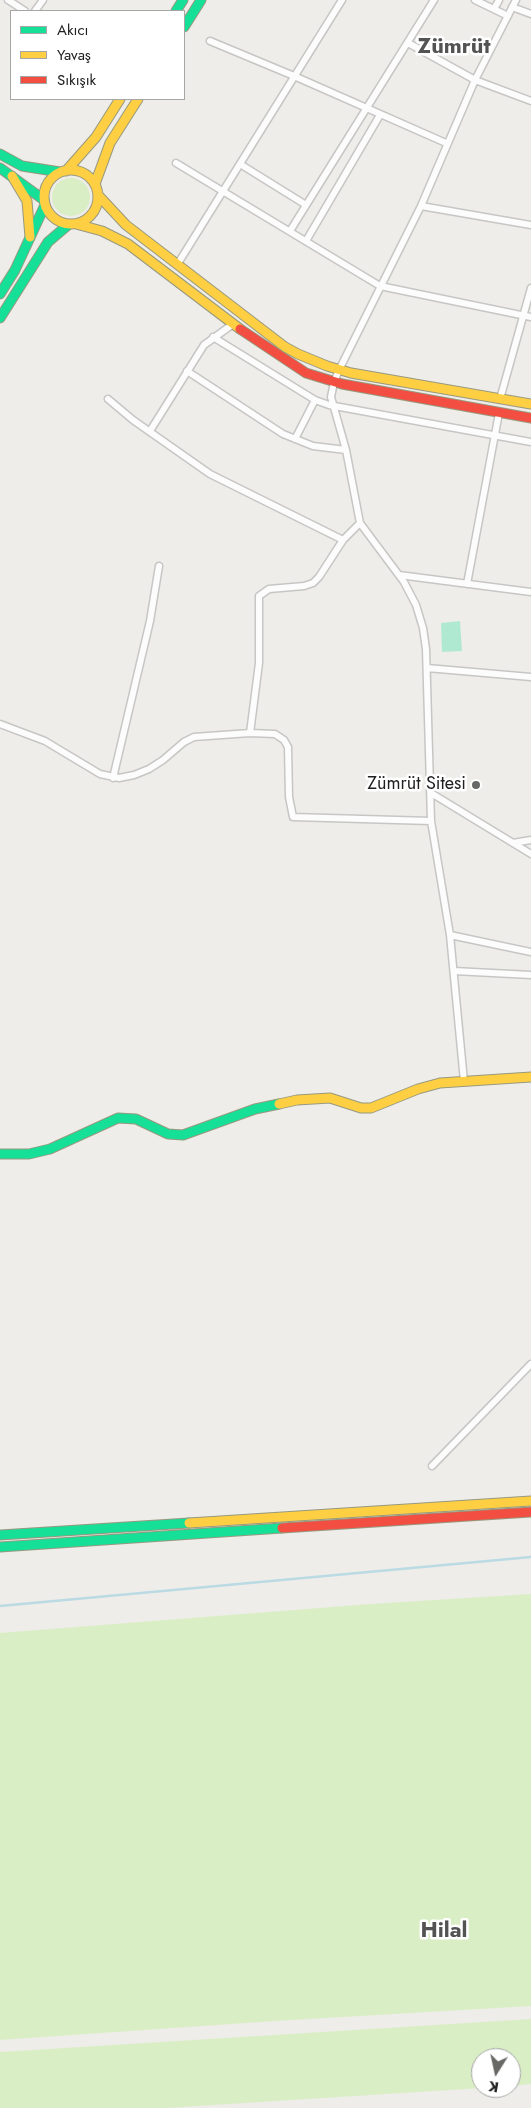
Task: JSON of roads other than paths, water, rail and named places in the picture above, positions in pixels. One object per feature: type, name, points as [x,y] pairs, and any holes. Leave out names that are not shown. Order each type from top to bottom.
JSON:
[{"type":"street","points":[[8,0],[23,10]]},
{"type":"street","points":[[185,25],[201,0]]},
{"type":"street","points":[[177,265],[342,0]]},
{"type":"street","points":[[290,231],[434,0]]},
{"type":"street","points":[[474,0],[508,16]]},
{"type":"street","points":[[494,9],[499,0]]},
{"type":"street","points":[[464,1081],[450,935],[431,821],[425,638],[411,593],[360,523],[346,450],[332,397],[334,382],[339,370],[421,206],[474,80],[516,0]]},
{"type":"street","points":[[512,7],[531,14]]},
{"type":"street","points":[[210,41],[446,143]]},
{"type":"street","points":[[408,43],[474,80],[531,102]]},
{"type":"street","points":[[0,294],[15,270],[30,239],[44,202],[48,183],[63,171],[96,137],[119,100]]},
{"type":"street","points":[[95,184],[110,143],[137,100]]},
{"type":"street","points":[[306,241],[380,115]]},
{"type":"street","points":[[0,154],[22,166],[82,173],[95,184],[98,195],[126,225],[285,346],[312,360],[339,370],[531,404]]},
{"type":"street","points":[[176,163],[380,286],[531,317]]},
{"type":"street","points":[[240,164],[306,206]]},
{"type":"street","points":[[0,168],[44,202],[54,219],[102,231],[128,244],[233,324],[296,368],[334,382],[531,418]]},
{"type":"street","points":[[12,176],[27,201],[30,219],[30,239]]},
{"type":"street","points":[[0,318],[48,242],[72,224],[86,220],[94,212],[98,195]]},
{"type":"street","points":[[421,206],[531,226]]},
{"type":"street","points":[[500,399],[531,288]]},
{"type":"street","points":[[150,431],[204,345],[233,324]]},
{"type":"street","points":[[214,337],[315,400],[333,406],[531,442]]},
{"type":"street","points":[[187,371],[271,428],[322,448],[346,450]]},
{"type":"street","points":[[108,399],[124,413],[210,474],[343,540]]},
{"type":"street","points":[[295,439],[315,400]]},
{"type":"street","points":[[468,584],[499,413]]},
{"type":"street","points":[[250,733],[259,663],[259,596],[270,589],[304,586],[313,583],[343,540],[360,523]]},
{"type":"street","points":[[113,778],[150,621],[159,566]]},
{"type":"street","points":[[399,575],[531,592]]},
{"type":"street","points":[[427,668],[531,677]]},
{"type":"street","points":[[0,724],[45,742],[100,774],[113,778],[126,777],[149,769],[184,742],[194,737],[250,733],[275,734],[286,743],[289,752],[290,779],[288,797],[293,817],[431,821]]},
{"type":"street","points":[[431,793],[531,854]]},
{"type":"street","points":[[513,843],[531,840]]},
{"type":"street","points":[[450,935],[531,952]]},
{"type":"street","points":[[454,971],[531,975]]},
{"type":"street","points":[[0,1154],[29,1154],[50,1149],[118,1118],[136,1119],[168,1134],[182,1135],[255,1109],[284,1102],[323,1097],[338,1099],[362,1108],[371,1108],[429,1086],[464,1081],[531,1077]]},
{"type":"street","points":[[432,1466],[531,1364]]},
{"type":"street","points":[[0,1535],[531,1501]]},
{"type":"street","points":[[0,1547],[531,1512]]},
{"type":"waterway","points":[[0,1606],[531,1557]]},
{"type":"place","name":"Zümrüt Sitesi","points":[[476,785]]},
{"type":"district","name":"Zümrüt","points":[[454,48]]},
{"type":"district","name":"Hilal","points":[[444,1932]]}]
